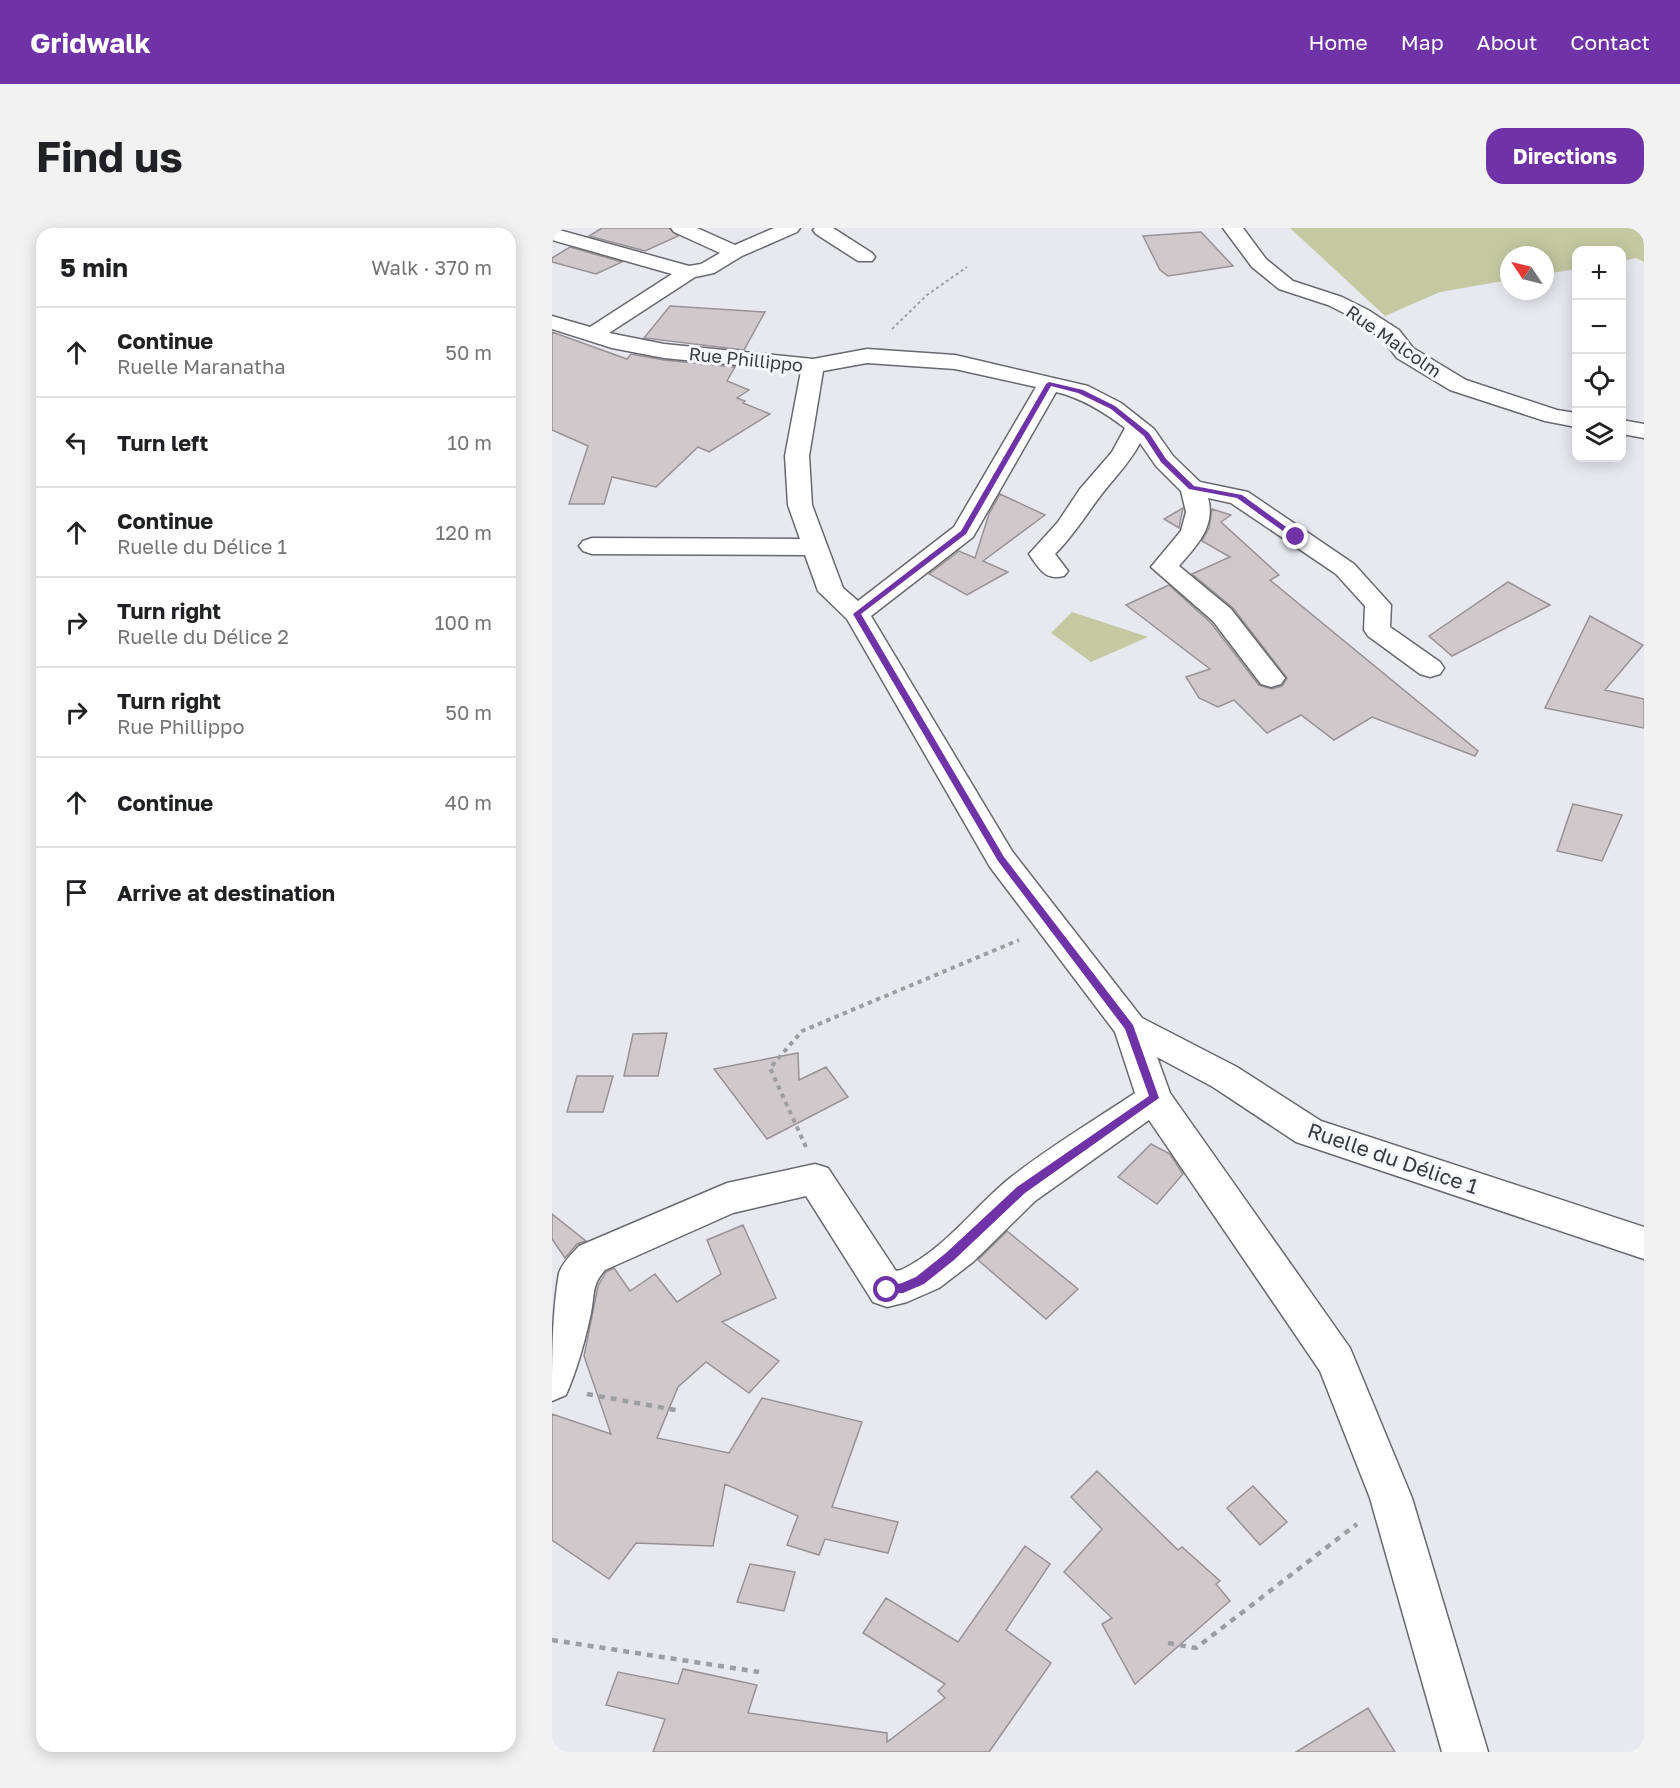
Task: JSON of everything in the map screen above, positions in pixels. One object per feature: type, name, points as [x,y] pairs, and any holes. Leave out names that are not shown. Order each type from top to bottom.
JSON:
[{"type":"street","points":[[681,228],[735,252]]},
{"type":"street","points":[[592,334],[689,272],[707,268],[735,252],[790,228]]},
{"type":"street","points":[[823,228],[865,257]]},
{"type":"street","name":"Rue Malcolm","points":[[1233,228],[1258,263],[1286,285],[1335,301],[1361,314],[1391,335],[1405,353],[1458,386],[1553,416],[1572,419]]},
{"type":"street","points":[[552,234],[689,272]]},
{"type":"street","name":"Rue Phillippo","points":[[552,322],[620,343],[664,351],[813,366],[867,356],[956,362],[1080,392],[1113,408],[1146,434],[1164,461],[1192,488]]},
{"type":"street","name":"Ruelle du Délice 1","points":[[813,366],[797,456],[800,505],[831,591],[857,614],[1001,859],[1130,1027],[1225,1077],[1309,1132],[1644,1243]]},
{"type":"street","points":[[857,614],[964,532],[1049,384]]},
{"type":"street","points":[[1055,571],[1042,554],[1122,455],[1137,427]]},
{"type":"street","points":[[1626,428],[1644,431]]},
{"type":"street","points":[[1192,488],[1239,497],[1345,569],[1378,605],[1377,630],[1430,668]]},
{"type":"street","points":[[1192,488],[1200,503],[1196,530],[1164,567],[1221,615],[1271,678]]},
{"type":"street","points":[[592,546],[814,547]]},
{"type":"street","points":[[1130,1027],[1154,1098],[1336,1361],[1391,1498],[1465,1752]]},
{"type":"street","points":[[564,1387],[578,1274],[592,1258],[727,1199],[816,1179],[887,1290],[903,1288],[920,1281],[950,1257],[1021,1190],[1154,1098]]},
{"type":"path","points":[[867,356],[907,313],[951,276],[967,267]]},
{"type":"path","points":[[816,1179],[806,1146],[770,1068],[802,1031],[1053,926]]},
{"type":"path","points":[[564,1387],[681,1411]]},
{"type":"path","points":[[1168,1643],[1196,1648],[1391,1498]]},
{"type":"path","points":[[552,1640],[759,1672]]},
{"type":"green space","points":[[1290,228],[1644,228],[1644,262],[1636,258],[1626,260],[1626,246],[1572,246],[1572,270],[1554,273],[1554,246],[1500,246],[1500,282],[1440,292],[1385,316]]},
{"type":"green space","points":[[1072,612],[1148,637],[1091,662],[1051,633]]},
{"type":"building","points":[[602,228],[669,228],[678,236],[645,251],[589,236]]},
{"type":"building","points":[[1201,232],[1233,266],[1168,276],[1160,270],[1143,236]]},
{"type":"building","points":[[570,247],[622,262],[596,274],[552,262],[552,258]]},
{"type":"building","points":[[670,306],[765,312],[744,350],[644,338]]},
{"type":"building","points":[[552,332],[627,359],[631,354],[664,360],[735,367],[727,381],[749,390],[737,398],[745,401],[743,403],[770,414],[709,452],[698,447],[656,487],[612,477],[604,504],[569,504],[588,446],[552,430]]},
{"type":"building","points":[[1000,494],[1045,515],[983,561],[1008,572],[967,595],[929,574],[959,551],[975,558],[989,514]]},
{"type":"building","points":[[1183,508],[1179,528],[1164,519]]},
{"type":"building","points":[[1212,509],[1231,515],[1221,522],[1279,575],[1270,580],[1478,751],[1475,756],[1372,717],[1334,740],[1301,715],[1267,733],[1234,700],[1218,707],[1199,698],[1186,677],[1210,669],[1126,605],[1169,585],[1211,623],[1259,685],[1272,689],[1282,686],[1287,678],[1233,608],[1192,574],[1230,557],[1202,541],[1209,528]]},
{"type":"building","points":[[1508,582],[1550,605],[1452,656],[1429,636]]},
{"type":"building","points":[[1590,616],[1643,645],[1605,690],[1644,699],[1644,728],[1545,708]]},
{"type":"building","points":[[1573,804],[1622,815],[1602,861],[1557,851]]},
{"type":"building","points":[[667,1033],[658,1076],[624,1076],[633,1034]]},
{"type":"building","points":[[798,1053],[799,1080],[826,1067],[848,1097],[767,1139],[714,1069]]},
{"type":"building","points":[[577,1076],[613,1076],[603,1112],[567,1112]]},
{"type":"building","points":[[1151,1144],[1170,1154],[1183,1174],[1157,1204],[1118,1177]]},
{"type":"building","points":[[552,1214],[586,1241],[577,1244],[565,1258],[552,1239]]},
{"type":"building","points":[[743,1225],[776,1298],[722,1322],[779,1361],[749,1393],[706,1362],[678,1387],[657,1438],[729,1453],[762,1398],[862,1422],[832,1507],[898,1522],[888,1553],[825,1539],[819,1555],[787,1545],[798,1516],[725,1484],[713,1546],[636,1543],[609,1579],[552,1540],[552,1414],[611,1434],[584,1356],[598,1286],[606,1272],[614,1268],[630,1291],[655,1274],[677,1302],[721,1274],[707,1240]]},
{"type":"building","points":[[1007,1231],[1078,1289],[1046,1319],[978,1260]]},
{"type":"building","points":[[1097,1471],[1178,1550],[1182,1547],[1220,1581],[1216,1584],[1230,1601],[1135,1684],[1102,1624],[1112,1618],[1064,1572],[1102,1529],[1071,1497]]},
{"type":"building","points":[[1253,1486],[1287,1522],[1260,1545],[1227,1508]]},
{"type":"building","points":[[1025,1546],[1050,1564],[1006,1630],[1051,1663],[989,1752],[653,1752],[665,1719],[606,1705],[618,1672],[678,1684],[683,1669],[757,1685],[748,1713],[887,1733],[887,1742],[945,1698],[938,1691],[945,1684],[863,1633],[886,1598],[958,1642]]},
{"type":"building","points":[[750,1564],[795,1572],[784,1611],[737,1602]]},
{"type":"building","points":[[1368,1708],[1395,1752],[1296,1752]]},
{"type":"route","points":[[887,1290],[903,1288],[920,1281],[950,1257],[1021,1190],[1154,1098],[1130,1027],[1001,859],[857,614],[964,532],[1049,384],[1080,392],[1113,408],[1146,434],[1164,461],[1192,488],[1239,497],[1296,537]]}]
